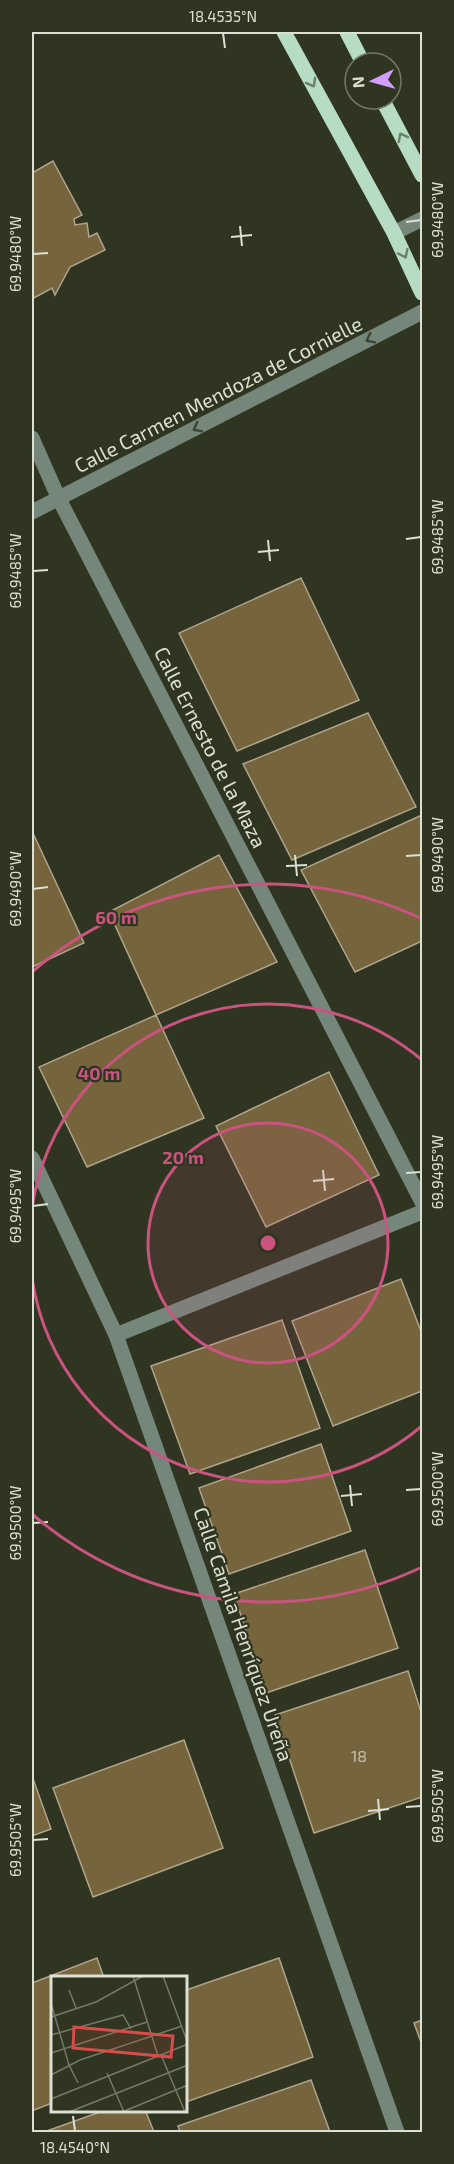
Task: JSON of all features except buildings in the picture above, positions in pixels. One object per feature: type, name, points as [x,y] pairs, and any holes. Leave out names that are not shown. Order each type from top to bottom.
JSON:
[{"type":"main road","points":[[284,32],[394,233],[423,293]]},
{"type":"main road","points":[[347,32],[357,51]]},
{"type":"main road","points":[[388,111],[423,175]]},
{"type":"street","points":[[394,233],[423,219]]},
{"type":"street","name":"Calle Carmen Mendoza de Cornielle","points":[[32,512],[423,312]]},
{"type":"street","name":"Calle Ernesto de la Maza","points":[[32,438],[59,499],[423,1202]]},
{"type":"street","name":"Calle Camila Henríquez Ureña","points":[[32,1158],[116,1335],[397,2133]]},
{"type":"street","points":[[116,1335],[423,1212]]}]
